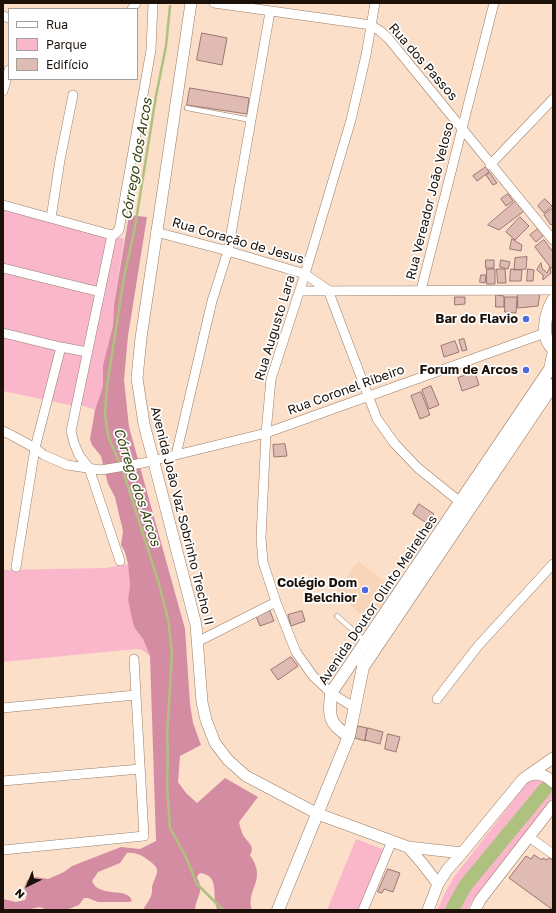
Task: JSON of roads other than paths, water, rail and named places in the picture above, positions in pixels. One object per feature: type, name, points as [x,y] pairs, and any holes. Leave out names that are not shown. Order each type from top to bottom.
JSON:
[{"type":"main road","points":[[551,307],[546,330],[546,341],[553,349]]},
{"type":"main road","name":"Avenida Doutor Olinto Meirelhes","points":[[370,645],[362,667],[349,736],[338,730],[331,720],[331,693],[370,645],[509,440],[552,370],[553,355]]},
{"type":"main road","name":"Avenida Doutor Olinto Meirelhes","points":[[509,440],[553,385]]},
{"type":"main road","points":[[278,910],[349,736]]},
{"type":"street","points":[[3,205],[112,235],[119,230],[151,50],[153,3]]},
{"type":"street","name":"Avenida João Vaz Sobrinho Trecho II","points":[[191,3],[156,232],[137,378],[148,462],[196,625],[202,702],[206,720],[215,742],[228,760],[246,776],[318,814],[408,847]]},
{"type":"street","name":"Rua dos Passos","points":[[214,3],[371,25],[388,38],[462,128],[490,165],[553,240]]},
{"type":"street","name":"Rua Augusto Lara","points":[[355,708],[331,693],[313,676],[296,652],[276,602],[263,562],[261,538],[266,433],[271,380],[300,291],[351,120],[366,55],[375,3]]},
{"type":"street","name":"Rua Vereador João Veloso","points":[[421,290],[494,3]]},
{"type":"street","points":[[176,455],[212,301],[228,251],[270,12]]},
{"type":"street","points":[[3,91],[8,74]]},
{"type":"street","points":[[51,218],[60,160],[73,94]]},
{"type":"street","points":[[490,165],[553,99]]},
{"type":"street","name":"Rua Coração de Jesus","points":[[156,232],[228,251],[305,274],[328,290]]},
{"type":"street","points":[[112,235],[71,430],[74,443],[79,454],[89,468],[120,561]]},
{"type":"street","points":[[3,268],[100,292]]},
{"type":"street","points":[[328,290],[377,419],[395,444],[418,468],[464,506]]},
{"type":"street","points":[[300,291],[553,290]]},
{"type":"street","name":"Rua Coronel Ribeiro","points":[[3,431],[35,448],[44,456],[67,465],[101,470],[148,462],[266,433],[546,330]]},
{"type":"street","points":[[3,333],[60,347],[88,352]]},
{"type":"street","points":[[16,566],[35,448],[60,347]]},
{"type":"street","points":[[437,699],[478,646],[553,564]]},
{"type":"street","points":[[197,642],[276,602]]},
{"type":"street","points":[[3,850],[144,836],[134,659]]},
{"type":"street","points":[[3,708],[135,695]]},
{"type":"street","points":[[428,910],[438,884],[447,870],[523,779],[553,758]]},
{"type":"street","points":[[553,765],[553,770]]},
{"type":"street","points":[[3,781],[140,769]]},
{"type":"street","points":[[523,779],[530,775],[537,774],[545,775],[553,782]]},
{"type":"street","points":[[475,910],[480,900],[553,806]]},
{"type":"street","points":[[529,837],[553,854]]},
{"type":"street","points":[[363,910],[392,841]]},
{"type":"street","points":[[408,847],[462,853]]},
{"type":"street","points":[[408,847],[438,884]]},
{"type":"lane","points":[[187,108],[251,120]]},
{"type":"lane","points":[[337,616],[370,645]]},
{"type":"waterway","name":"Córrego dos Arcos","points":[[120,464],[108,436],[105,413],[107,386],[124,277],[135,227],[156,96],[166,46],[170,6]]},
{"type":"waterway","name":"Córrego dos Arcos","points":[[122,468],[159,584],[168,619],[172,653],[167,737],[167,784],[170,828],[185,855],[197,884],[223,910]]},
{"type":"waterway","points":[[452,910],[465,886],[545,789]]},
{"type":"place","name":"Bar do Flavio","points":[[526,319]]},
{"type":"place","name":"Forum de Arcos","points":[[526,370]]},
{"type":"place","name":"Colégio Dom Belchior","points":[[365,590]]}]
